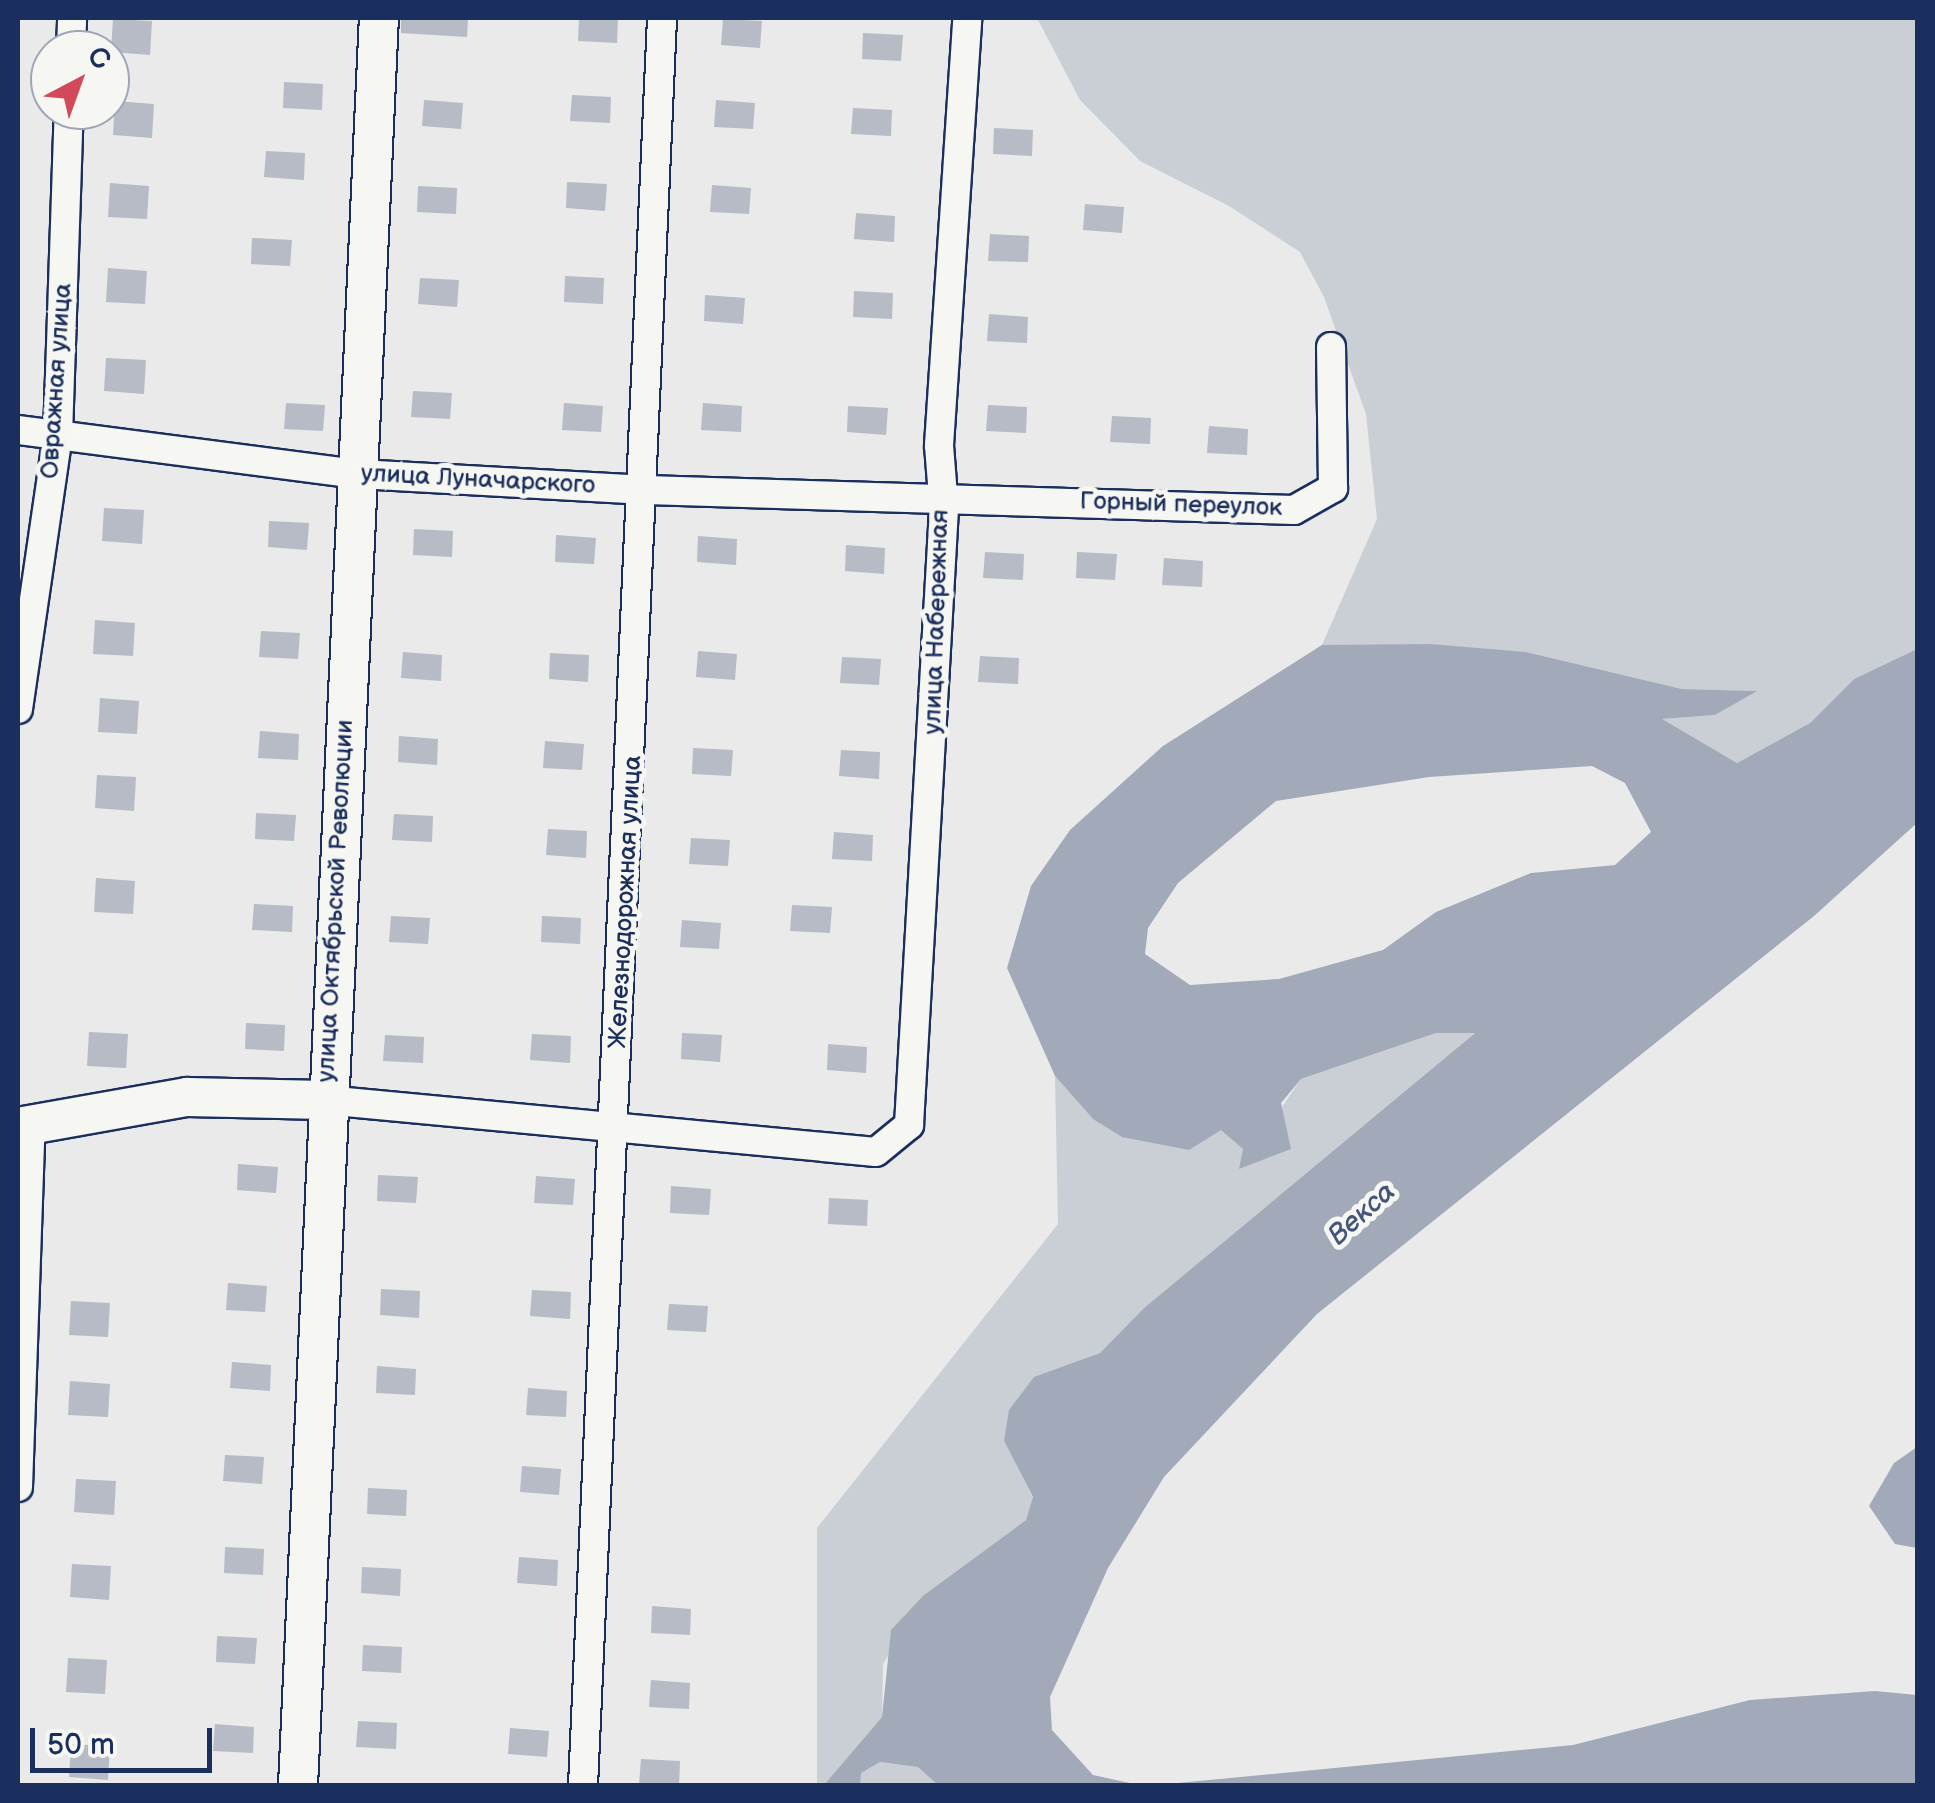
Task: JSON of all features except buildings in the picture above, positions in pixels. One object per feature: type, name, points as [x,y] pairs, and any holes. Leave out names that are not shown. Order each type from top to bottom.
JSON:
[{"type":"street","name":"улица Октябрьской Революции","points":[[298,1786],[326,1100],[379,18]]},
{"type":"street","name":"Железнодорожная улица","points":[[583,1786],[646,490],[662,18]]},
{"type":"street","name":"улица Набережная","points":[[616,1127],[876,1152],[909,1125],[916,1060],[967,18]]},
{"type":"street","name":"Овражная улица","points":[[18,709],[58,435],[68,130]]},
{"type":"street","name":"Горный переулок","points":[[941,496],[1294,510],[1333,488],[1330,346]]},
{"type":"street","name":"улица Луначарского","points":[[18,430],[359,474],[646,490],[941,496]]},
{"type":"street","points":[[18,1486],[24,1125],[188,1098],[326,1100],[616,1127]]},
{"type":"shaded area","points":[[1037,18],[1917,18],[1917,649],[1854,679],[1810,723],[1737,763],[1661,719],[1715,715],[1755,691],[1682,689],[1526,652],[1322,645],[1377,519],[1366,414],[1324,297],[1300,252],[1229,206],[1140,161],[1080,100]]},
{"type":"shaded area","points":[[1476,1032],[1144,1308],[1100,1353],[1034,1378],[1004,1441],[1033,1498],[1026,1520],[924,1595],[883,1664],[882,1717],[824,1785],[817,1786],[817,1528],[1058,1224],[1055,1076],[1093,1119],[1221,1129],[1243,1149],[1240,1169],[1301,1079],[1436,1033]]},
{"type":"shaded area","points":[[880,1762],[919,1767],[938,1785],[860,1786],[860,1773]]},
{"type":"water","name":"Векса","points":[[1430,644],[1526,652],[1682,689],[1757,691],[1715,715],[1662,719],[1737,763],[1810,723],[1854,679],[1917,649],[1917,823],[1814,916],[1317,1314],[1164,1477],[1108,1568],[1050,1697],[1052,1730],[1093,1775],[1139,1785],[938,1785],[918,1767],[880,1762],[861,1773],[860,1785],[824,1785],[882,1717],[891,1630],[924,1595],[1026,1520],[1033,1497],[1004,1441],[1009,1410],[1034,1377],[1100,1353],[1144,1308],[1475,1033],[1436,1033],[1301,1079],[1281,1103],[1291,1149],[1239,1169],[1243,1149],[1221,1130],[1189,1150],[1122,1137],[1093,1119],[1055,1076],[1007,968],[1031,886],[1070,830],[1163,746],[1322,645]],"holes":[[[1592,766],[1625,783],[1651,832],[1615,865],[1531,873],[1436,912],[1383,950],[1279,979],[1190,985],[1145,954],[1148,928],[1178,883],[1276,801],[1429,777]]]},
{"type":"water","points":[[1917,1447],[1917,1548],[1895,1544],[1869,1506],[1894,1463]]},
{"type":"water","points":[[1875,1691],[1917,1695],[1917,1785],[1157,1785],[1573,1745],[1750,1700]]}]
